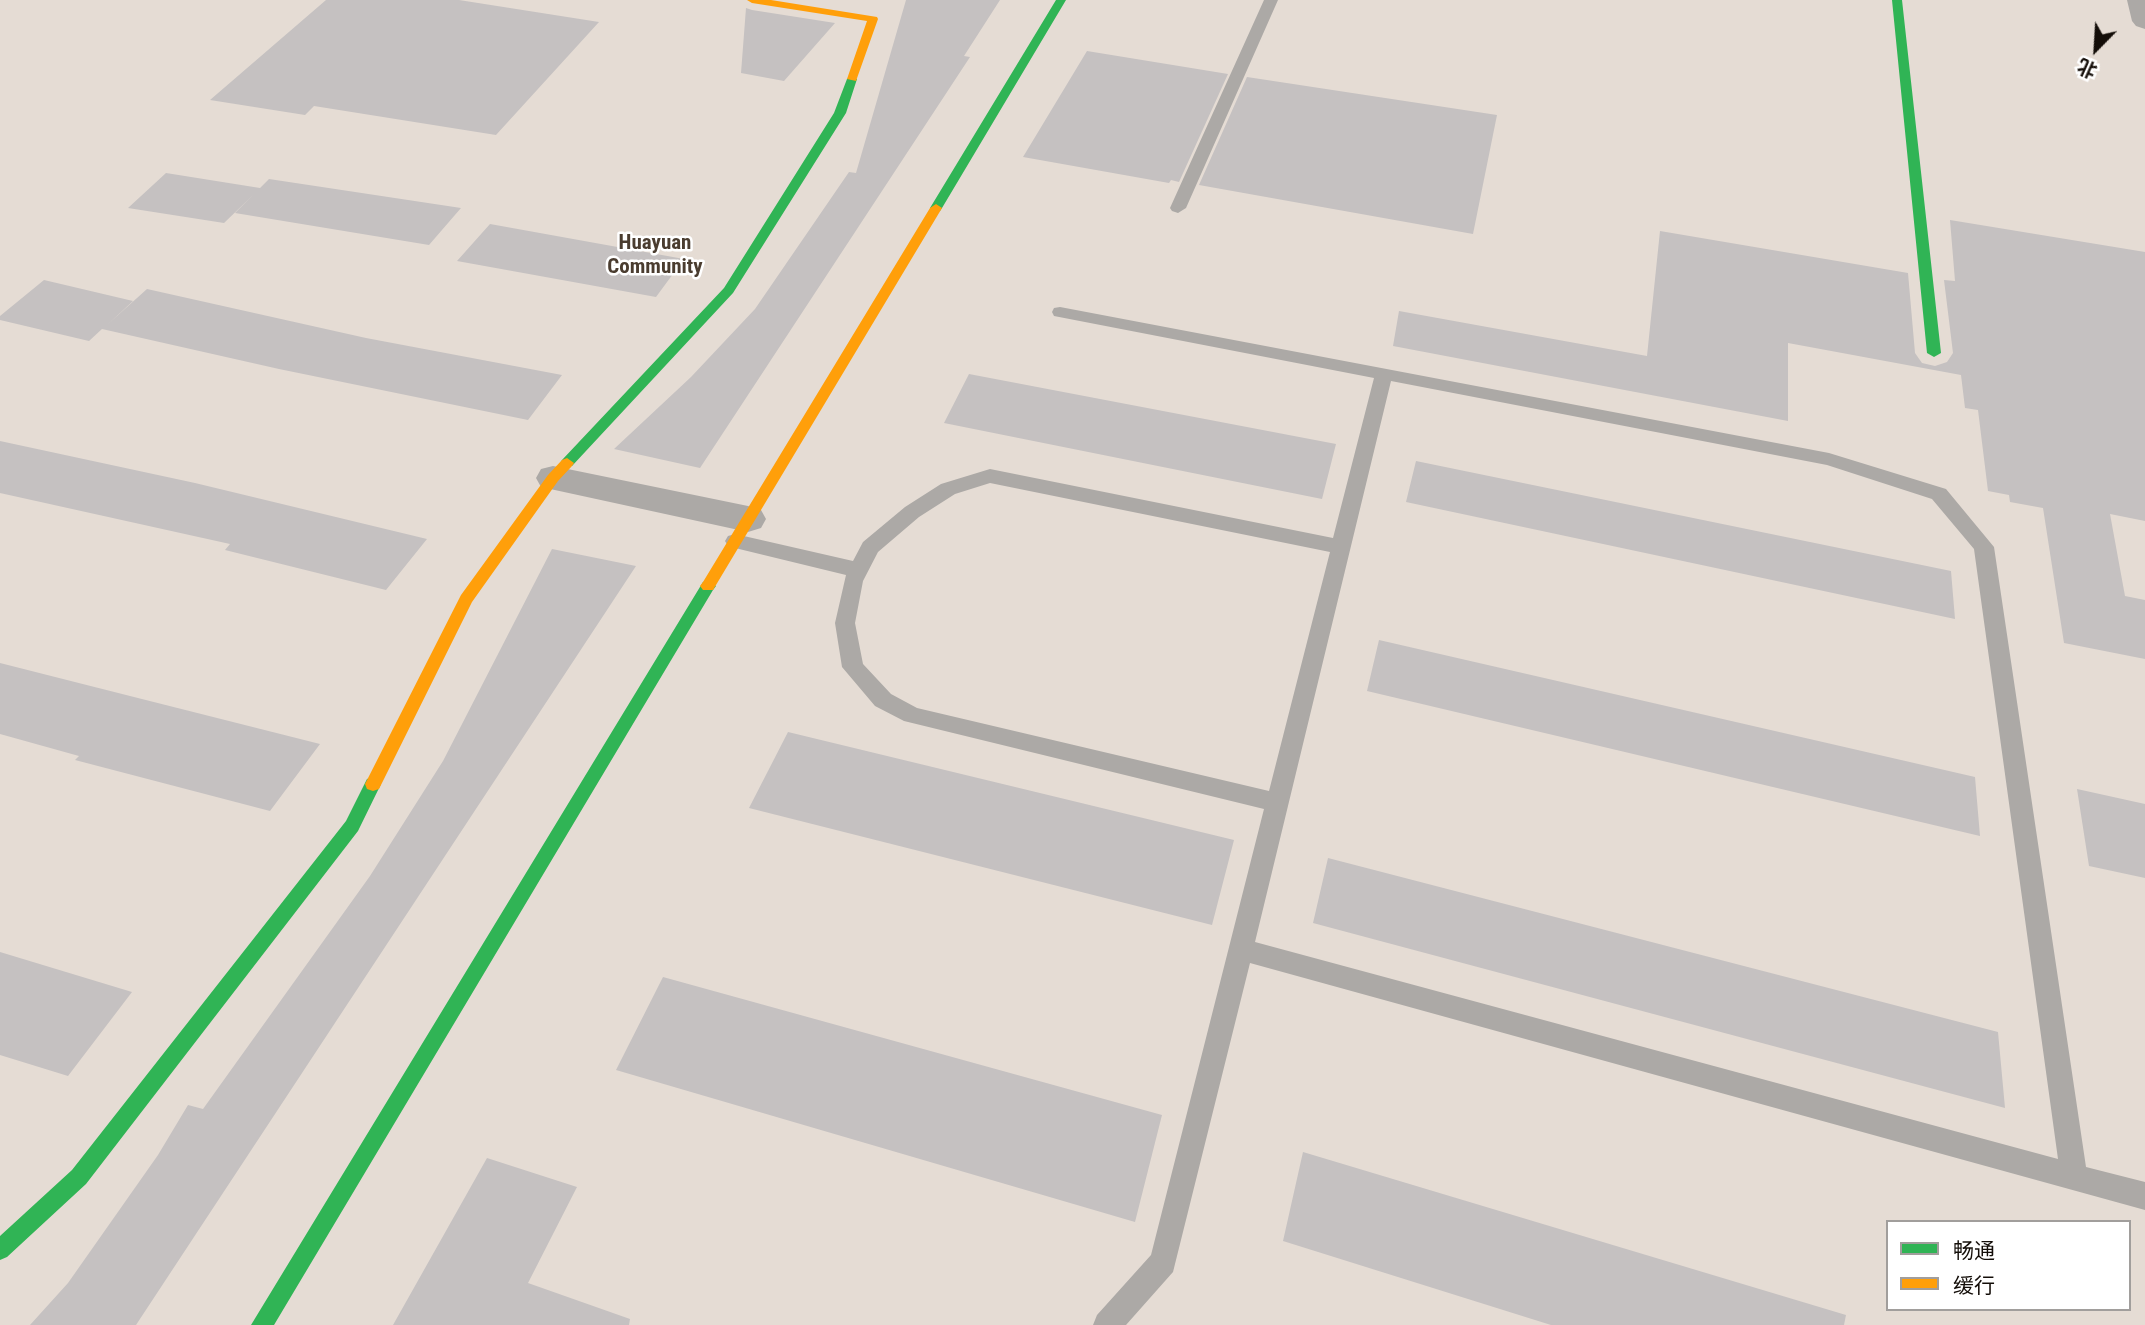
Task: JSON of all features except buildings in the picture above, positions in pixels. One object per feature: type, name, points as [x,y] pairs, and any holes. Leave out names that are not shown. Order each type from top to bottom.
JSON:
[{"type":"street","points":[[0,1250],[79,1177],[352,826],[466,599],[553,478],[729,290],[841,113],[873,19],[752,0]]},
{"type":"street","points":[[262,1325],[1061,0]]},
{"type":"street","points":[[1897,0],[1934,353]]},
{"type":"street","points":[[2138,0],[2145,21]]},
{"type":"street","points":[[553,478],[741,530]]},
{"type":"lane","points":[[1178,208],[1271,0]]},
{"type":"lane","points":[[1060,312],[1829,459],[1939,494],[1984,547],[2074,1176]]},
{"type":"lane","points":[[1107,1325],[1163,1262],[1384,374]]},
{"type":"lane","points":[[1278,803],[912,715],[883,700],[853,667],[845,623],[853,581],[870,547],[912,512],[948,489],[990,476],[1341,548]]},
{"type":"lane","points":[[741,530],[858,570]]},
{"type":"lane","points":[[1242,950],[2145,1196]]},
{"type":"traffic: fast","points":[[936,208],[1061,0]]},
{"type":"traffic: fast","points":[[1897,0],[1934,353]]},
{"type":"traffic: fast","points":[[567,463],[729,290],[840,113],[852,79]]},
{"type":"traffic: fast","points":[[262,1325],[708,586]]},
{"type":"traffic: fast","points":[[0,1250],[79,1177],[352,826],[373,784]]},
{"type":"traffic: slow","points":[[752,0],[873,19],[852,79]]},
{"type":"traffic: slow","points":[[708,586],[936,208]]},
{"type":"traffic: slow","points":[[373,784],[466,599],[553,478],[567,463]]},
{"type":"district","name":"Huayuan Community","points":[[655,256]]}]
